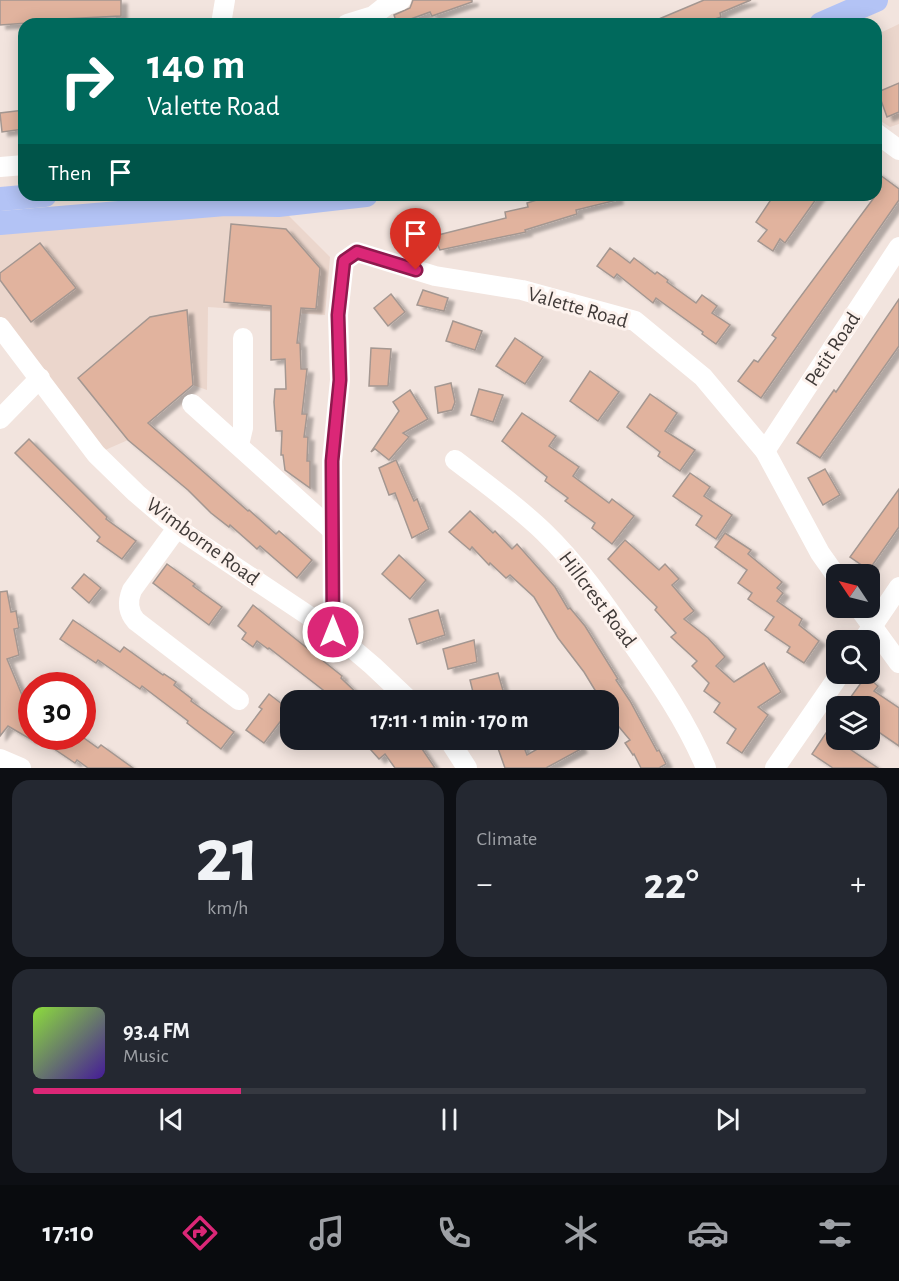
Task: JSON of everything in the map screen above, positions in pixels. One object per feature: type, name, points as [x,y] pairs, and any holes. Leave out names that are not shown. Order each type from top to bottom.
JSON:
[{"type":"main road","points":[[835,18],[876,0]]},
{"type":"main road","points":[[0,199],[18,197]]},
{"type":"main road","points":[[0,223],[194,201],[278,205],[313,201]]},
{"type":"street","points":[[222,18],[225,0]]},
{"type":"street","points":[[366,18],[387,5],[401,0]]},
{"type":"street","points":[[885,133],[899,150]]},
{"type":"street","points":[[0,167],[18,166]]},
{"type":"street","name":"Petit Road","points":[[765,451],[899,247]]},
{"type":"street","name":"Valette Road","points":[[332,530],[332,461],[340,380],[338,315],[344,261],[357,252],[435,276],[522,290],[635,321],[703,377],[765,451],[828,564]]},
{"type":"street","name":"Wimborne Road","points":[[0,327],[96,454],[177,528],[333,632],[399,690]]},
{"type":"street","points":[[239,446],[243,428],[243,338]]},
{"type":"street","points":[[0,419],[40,378]]},
{"type":"street","points":[[192,404],[332,530],[333,632]]},
{"type":"street","name":"Hillcrest Road","points":[[455,460],[546,533],[594,589],[679,714],[706,768]]},
{"type":"street","points":[[177,528],[132,591],[128,602],[130,612],[136,621],[239,700]]},
{"type":"street","points":[[870,630],[899,587]]},
{"type":"street","points":[[880,645],[899,663]]},
{"type":"street","points":[[775,768],[833,684]]},
{"type":"street","points":[[455,750],[467,768]]},
{"type":"street","points":[[0,759],[21,768]]},
{"type":"shaded area","points":[[899,24],[899,124],[890,127],[882,122],[882,32]]},
{"type":"shaded area","points":[[278,205],[330,257],[325,315],[208,307],[207,390],[193,385],[128,440],[96,454],[0,327],[0,223]]},
{"type":"building","points":[[0,0],[121,0],[121,16],[18,18],[18,24],[0,25]]},
{"type":"building","points":[[413,0],[472,0],[472,2],[432,16],[430,12],[414,18],[395,18],[394,15],[410,8]]},
{"type":"building","points":[[704,0],[751,0],[720,13],[721,17],[718,18],[661,18]]},
{"type":"building","points":[[899,83],[899,112],[887,117],[882,103],[882,90]]},
{"type":"building","points":[[18,111],[18,130],[2,132],[0,113]]},
{"type":"building","points":[[882,176],[899,189],[899,200],[761,398],[738,381],[754,360],[758,362],[776,338],[772,335],[872,201],[882,201]]},
{"type":"building","points":[[534,201],[613,201],[576,210],[577,214],[525,230],[526,232],[440,250],[434,236],[506,218],[505,212],[528,207],[527,203]]},
{"type":"building","points":[[770,201],[815,201],[785,243],[780,239],[773,251],[758,241],[767,230],[756,222]]},
{"type":"building","points":[[231,224],[286,229],[320,268],[316,309],[301,308],[297,343],[300,343],[301,369],[307,369],[302,414],[307,414],[304,437],[308,437],[307,461],[310,461],[310,488],[285,470],[283,455],[281,455],[282,431],[276,431],[274,402],[275,389],[286,389],[285,359],[271,360],[271,306],[224,302]]},
{"type":"building","points":[[40,243],[76,288],[31,322],[0,280],[0,273]]},
{"type":"building","points":[[610,248],[630,263],[634,258],[655,274],[657,272],[696,303],[702,295],[717,306],[712,313],[730,325],[716,344],[656,298],[653,303],[617,274],[614,278],[597,266]]},
{"type":"building","points":[[423,290],[448,298],[444,311],[417,305]]},
{"type":"building","points":[[391,294],[405,312],[388,326],[374,308]]},
{"type":"building","points":[[899,299],[899,346],[820,458],[797,443],[834,390],[836,392]]},
{"type":"building","points":[[187,310],[193,385],[148,423],[248,511],[276,534],[279,531],[312,560],[297,578],[260,546],[257,549],[230,525],[229,527],[211,513],[188,490],[128,440],[78,378],[150,317]]},
{"type":"building","points":[[453,321],[482,331],[475,350],[446,341]]},
{"type":"building","points":[[515,338],[543,357],[525,384],[496,366]]},
{"type":"building","points":[[371,348],[391,349],[388,386],[369,386]]},
{"type":"building","points":[[590,371],[619,392],[598,421],[570,401]]},
{"type":"building","points":[[451,383],[455,402],[452,410],[438,413],[435,387]]},
{"type":"building","points":[[479,389],[503,395],[493,422],[471,415]]},
{"type":"building","points":[[410,390],[428,419],[403,433],[409,437],[389,460],[375,449],[371,452],[399,411],[393,402]]},
{"type":"building","points":[[650,394],[677,413],[665,431],[695,450],[680,471],[658,456],[660,452],[627,427]]},
{"type":"building","points":[[522,413],[556,436],[549,446],[579,467],[573,476],[609,503],[612,499],[634,516],[612,544],[592,528],[595,523],[565,501],[568,498],[545,481],[547,477],[502,441]]},
{"type":"building","points":[[29,439],[107,517],[106,519],[136,541],[122,559],[97,541],[100,537],[15,453]]},
{"type":"building","points":[[396,460],[414,501],[417,499],[429,529],[412,538],[395,493],[389,495],[379,468]]},
{"type":"building","points":[[825,469],[840,495],[823,505],[808,478]]},
{"type":"building","points":[[690,473],[710,487],[704,496],[732,515],[716,539],[696,525],[702,516],[673,496]]},
{"type":"building","points":[[899,489],[899,527],[873,564],[860,564],[850,557]]},
{"type":"building","points":[[470,511],[493,533],[495,531],[512,549],[517,544],[555,587],[568,609],[570,608],[585,626],[666,764],[659,768],[641,768],[625,743],[630,740],[619,727],[619,690],[595,690],[558,638],[534,597],[510,575],[506,578],[490,563],[489,565],[472,547],[470,550],[449,532]]},
{"type":"building","points":[[725,533],[751,550],[748,554],[782,582],[777,588],[783,593],[777,601],[802,619],[799,625],[819,641],[804,663],[787,652],[790,647],[765,630],[774,617],[748,599],[752,593],[738,583],[747,570],[715,547]]},
{"type":"building","points":[[625,540],[659,570],[665,564],[679,579],[672,585],[694,611],[684,619],[708,638],[725,657],[716,666],[734,682],[764,663],[781,692],[758,707],[768,715],[742,753],[727,743],[736,729],[714,712],[720,703],[704,691],[709,683],[692,666],[697,661],[671,637],[676,633],[655,610],[657,607],[608,559]]},
{"type":"building","points":[[399,555],[426,580],[410,599],[382,574]]},
{"type":"building","points":[[167,564],[222,607],[209,625],[153,583]]},
{"type":"building","points":[[84,574],[101,588],[89,603],[72,588]]},
{"type":"building","points":[[7,591],[11,612],[16,611],[19,628],[14,629],[19,655],[7,659],[18,685],[18,732],[8,726],[0,736],[0,592]]},
{"type":"building","points":[[253,605],[342,676],[341,678],[354,690],[323,690],[269,648],[257,641],[253,647],[242,639],[246,633],[238,626]]},
{"type":"building","points":[[438,610],[445,635],[417,644],[409,619]]},
{"type":"building","points":[[73,620],[120,652],[124,647],[176,682],[174,685],[192,699],[191,701],[234,732],[221,749],[142,686],[140,689],[98,660],[96,663],[60,639]]},
{"type":"building","points":[[474,640],[477,662],[448,669],[443,649]]},
{"type":"building","points":[[498,673],[503,690],[472,690],[470,680]]},
{"type":"building","points":[[860,684],[876,684],[878,686],[874,691],[899,708],[899,746],[880,733],[880,696],[851,696]]},
{"type":"building","points":[[269,694],[280,702],[280,722],[264,743],[246,730],[262,709],[259,707]]},
{"type":"building","points":[[826,733],[826,750],[851,750],[878,768],[833,768],[812,754]]},
{"type":"building","points":[[101,745],[133,768],[88,768],[77,760],[75,763],[56,750],[96,750],[96,747],[98,748]]},
{"type":"building","points":[[371,750],[423,750],[435,768],[395,768],[385,754],[379,759]]},
{"type":"building","points":[[499,750],[525,750],[527,755],[536,750],[579,750],[546,768],[505,768]]},
{"type":"route","points":[[333,632],[332,461],[340,380],[338,315],[344,261],[357,252],[416,270]]}]
